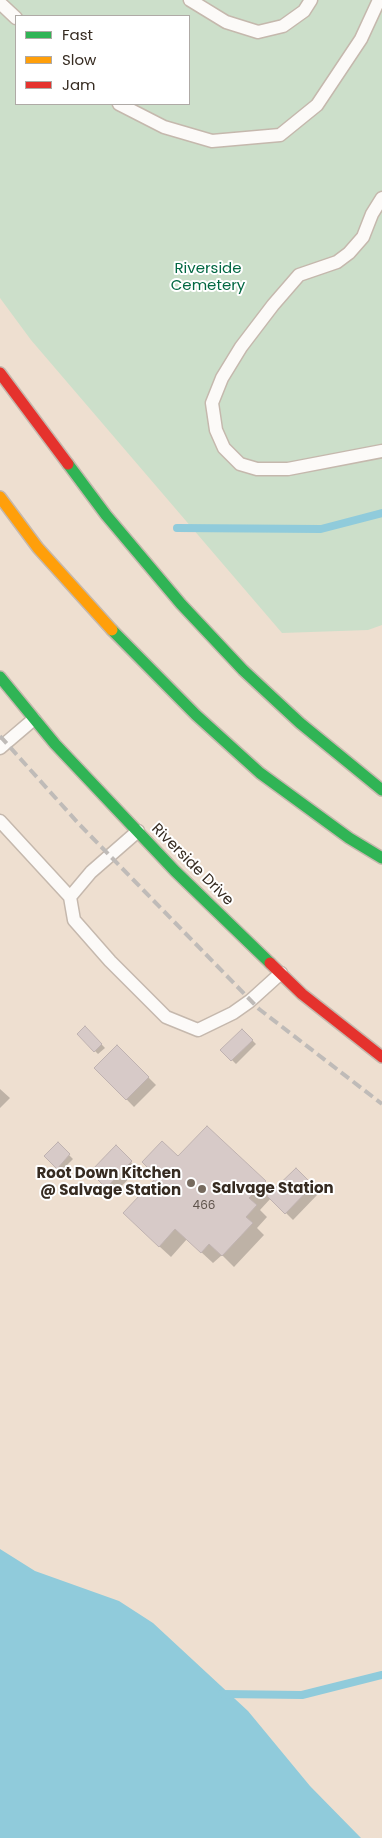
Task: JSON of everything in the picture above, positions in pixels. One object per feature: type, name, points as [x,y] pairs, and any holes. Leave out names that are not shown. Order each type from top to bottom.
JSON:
[{"type":"main road","points":[[0,373],[106,515],[181,604],[243,670],[300,722],[382,790]]},
{"type":"main road","points":[[0,497],[38,548],[124,643],[196,715],[260,773],[349,838],[382,858]]},
{"type":"main road","name":"Riverside Drive","points":[[0,677],[55,744],[175,871],[302,994],[382,1056]]},
{"type":"lane","points":[[190,0],[226,22],[258,32],[283,26],[304,11],[311,0]]},
{"type":"lane","points":[[120,105],[164,128],[212,141],[280,135],[317,105],[360,39],[379,0]]},
{"type":"lane","points":[[0,3],[15,17]]},
{"type":"lane","points":[[382,198],[372,214],[363,236],[349,254],[337,262],[299,275],[273,305],[226,370],[212,403],[216,430],[224,448],[240,464],[257,469],[288,469],[382,451]]},
{"type":"lane","points":[[0,748],[34,719]]},
{"type":"lane","points":[[0,821],[70,897],[74,920],[110,961],[166,1017],[198,1030],[233,1013],[250,1001],[281,973]]},
{"type":"lane","points":[[70,897],[91,872],[138,832]]},
{"type":"green space","name":"Riverside Cemetery","points":[[0,0],[382,0],[382,625],[368,630],[282,633],[31,340],[0,298]]},
{"type":"water","points":[[0,1549],[35,1571],[119,1601],[153,1623],[248,1711],[310,1786],[361,1838],[0,1838]]},
{"type":"building","points":[[85,1026],[102,1044],[94,1052],[77,1034]]},
{"type":"building","points":[[242,1029],[253,1040],[231,1061],[220,1050]]},
{"type":"building","points":[[117,1045],[149,1077],[126,1100],[94,1068]]},
{"type":"building","name":"Salvage Station","points":[[207,1126],[266,1181],[249,1198],[257,1205],[246,1217],[253,1223],[222,1256],[209,1244],[201,1253],[175,1229],[159,1247],[123,1213],[157,1177],[142,1162],[162,1141],[178,1156]]},
{"type":"building","points":[[58,1142],[70,1154],[57,1169],[44,1156]]},
{"type":"building","points":[[116,1145],[132,1161],[106,1188],[90,1172]]},
{"type":"building","points":[[296,1168],[313,1185],[285,1214],[267,1196]]},
{"type":"waterway","points":[[177,528],[321,529],[382,513]]},
{"type":"waterway","points":[[222,1694],[302,1695],[382,1675]]},
{"type":"railway","points":[[0,736],[78,823],[259,1009],[382,1104]]},
{"type":"traffic: fast","points":[[68,464],[106,515],[181,604],[243,670],[300,723],[382,790]]},
{"type":"traffic: fast","points":[[112,630],[196,715],[260,773],[349,838],[382,858]]},
{"type":"traffic: fast","points":[[0,677],[55,744],[175,871],[270,963]]},
{"type":"traffic: slow","points":[[0,497],[38,548],[112,630]]},
{"type":"traffic: jam","points":[[0,373],[68,464]]},
{"type":"traffic: jam","points":[[270,963],[302,994],[382,1057]]},
{"type":"place","name":"Root Down Kitchen @ Salvage Station","points":[[191,1183]]},
{"type":"place","name":"Salvage Station","points":[[202,1189]]}]
